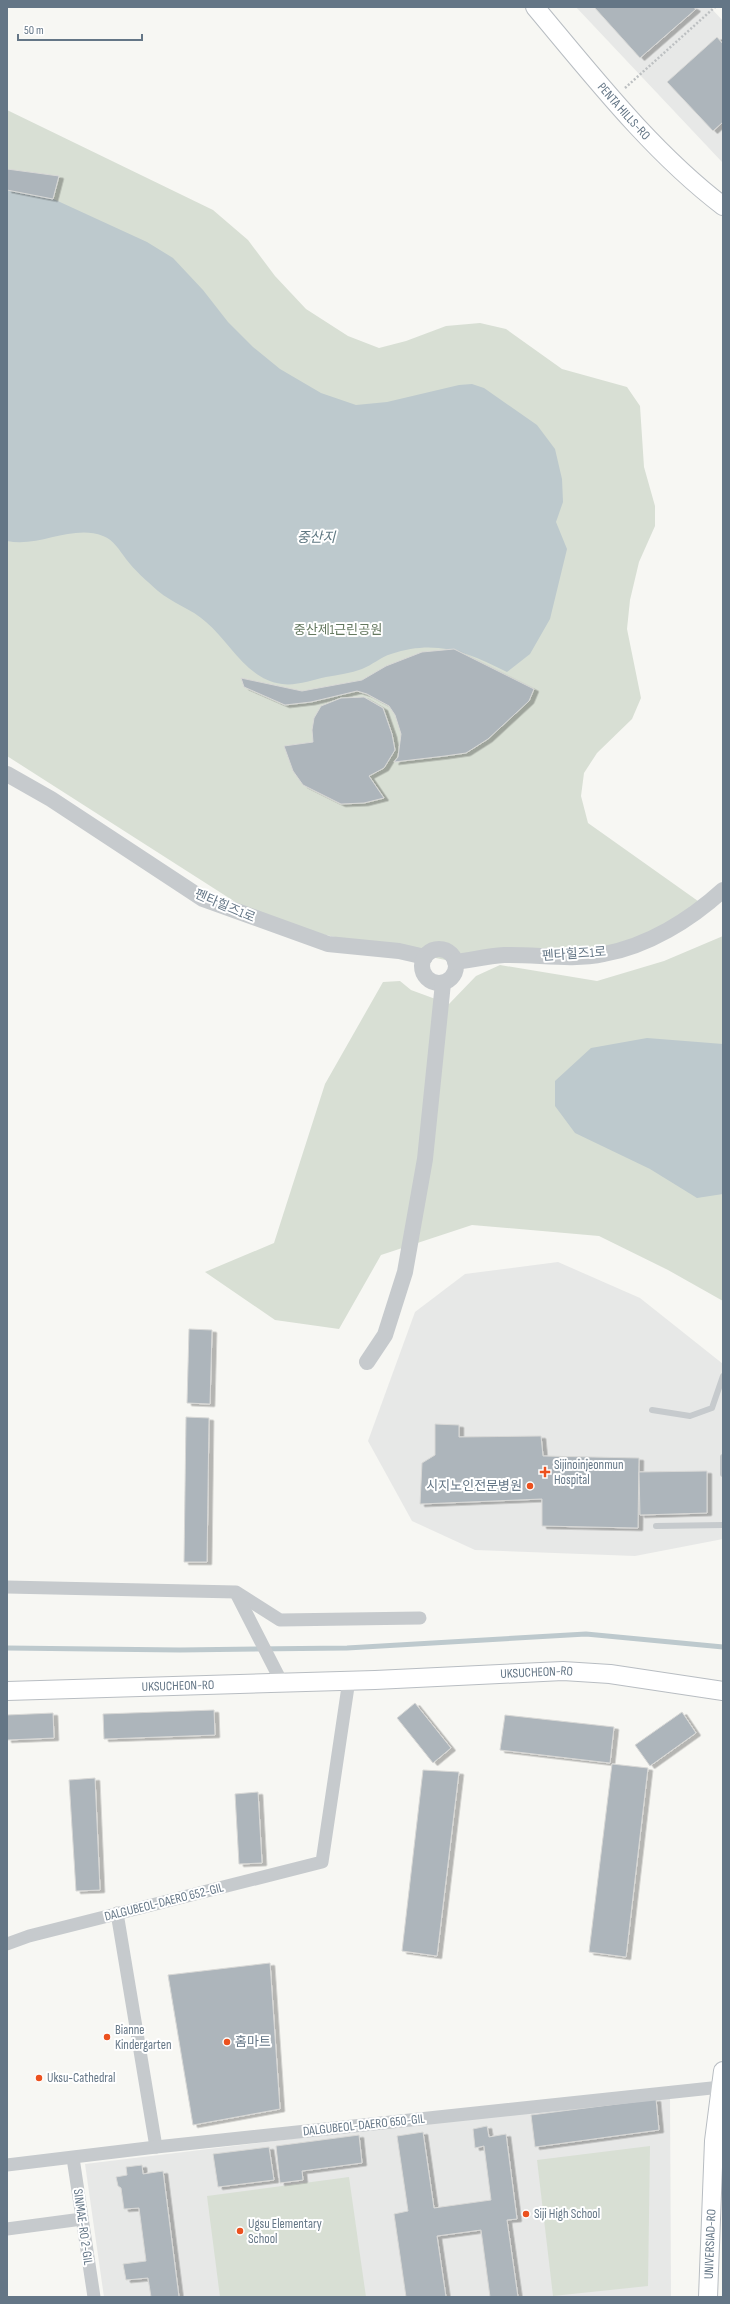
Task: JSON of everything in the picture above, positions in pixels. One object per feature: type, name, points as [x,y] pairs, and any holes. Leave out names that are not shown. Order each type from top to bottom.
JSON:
[{"type":"main road","name":"PENTA HILLS-RO","points":[[535,7],[614,100],[697,186],[723,206]]},
{"type":"main road","name":"UKSUCHEON-RO","points":[[7,1691],[282,1683],[563,1671],[610,1674],[723,1691]]},
{"type":"main road","name":"UNIVERSIAD-RO","points":[[708,2297],[714,2142],[722,2081]]},
{"type":"street","name":"펜타힐즈1로","points":[[7,774],[51,799],[203,899],[328,944],[399,951],[425,957]]},
{"type":"street","name":"펜타힐즈1로","points":[[456,962],[504,955],[555,957],[604,954],[657,936],[699,912],[723,890]]},
{"type":"street","points":[[434,950],[445,950],[456,962],[456,967],[452,977],[443,983],[432,981],[427,978],[423,968],[425,957],[434,950]]},
{"type":"street","points":[[367,1362],[384,1335],[405,1272],[425,1159],[443,983]]},
{"type":"street","points":[[7,1587],[236,1592],[280,1620],[420,1618]]},
{"type":"street","points":[[236,1592],[282,1683]]},
{"type":"street","name":"DALGUBEOL-DAERO 652-GIL","points":[[7,1944],[29,1936],[117,1913],[322,1862],[349,1680]]},
{"type":"street","points":[[117,1913],[156,2147]]},
{"type":"street","name":"DALGUBEOL-DAERO 650-GIL","points":[[7,2165],[722,2081]]},
{"type":"street","name":"SINMAE-RO 2-GIL","points":[[73,2158],[94,2297]]},
{"type":"street","points":[[7,2229],[82,2219]]},
{"type":"lane","points":[[652,1410],[690,1416],[712,1408],[723,1376]]},
{"type":"lane","points":[[723,1457],[723,1474]]},
{"type":"lane","points":[[656,1526],[723,1525]]},
{"type":"path","points":[[622,91],[715,7]]},
{"type":"shaded area","points":[[576,7],[710,7],[723,21],[723,163]]},
{"type":"shaded area","points":[[558,1262],[640,1298],[723,1364],[723,1539],[635,1556],[475,1550],[412,1521],[368,1441],[415,1312],[465,1274]]},
{"type":"shaded area","points":[[670,2093],[671,2297],[104,2297],[85,2164]]},
{"type":"green space","name":"중산제1근린공원","points":[[7,110],[213,210],[248,240],[275,276],[306,309],[348,336],[379,348],[406,341],[446,326],[480,323],[506,329],[562,369],[627,387],[640,406],[644,467],[655,506],[655,526],[639,562],[630,600],[627,629],[641,698],[632,719],[597,753],[584,773],[581,796],[588,823],[705,906],[604,954],[455,962],[268,923],[7,756]]},
{"type":"green space","points":[[723,936],[723,1301],[668,1270],[599,1236],[472,1225],[381,1255],[339,1329],[275,1320],[205,1272],[274,1243],[325,1084],[383,982],[400,981],[411,990],[449,1004],[476,976],[500,965],[597,981],[664,961]]},
{"type":"green space","points":[[650,2146],[648,2286],[553,2296],[537,2160]]},
{"type":"green space","points":[[349,2177],[366,2297],[220,2297],[207,2196]]},
{"type":"water","name":"중산지","points":[[7,190],[49,197],[147,242],[173,258],[203,290],[228,322],[253,347],[280,369],[321,393],[356,405],[387,402],[459,385],[472,384],[484,388],[537,425],[555,449],[562,479],[563,502],[556,522],[567,549],[550,619],[530,654],[507,672],[478,659],[451,650],[422,648],[391,654],[353,672],[298,683],[282,684],[270,681],[249,668],[215,630],[195,613],[169,599],[158,591],[129,563],[116,546],[107,538],[91,533],[79,533],[31,541],[7,541]]},
{"type":"water","points":[[647,1038],[723,1044],[723,1194],[697,1198],[650,1169],[575,1133],[555,1106],[555,1081],[591,1048]]},
{"type":"building","points":[[594,7],[693,7],[696,9],[640,58]]},
{"type":"building","points":[[717,37],[723,44],[723,122],[713,131],[667,82]]},
{"type":"building","points":[[7,169],[59,176],[53,199],[7,190]]},
{"type":"building","points":[[454,649],[534,689],[529,701],[488,739],[466,753],[445,756],[394,762],[398,757],[401,734],[395,715],[389,706],[367,694],[357,691],[311,702],[285,705],[244,687],[241,678],[302,691],[362,680],[386,666],[422,652]]},
{"type":"building","points":[[364,697],[383,708],[392,734],[395,750],[384,768],[369,776],[384,798],[364,803],[341,804],[303,785],[293,771],[284,746],[313,742],[312,730],[314,718],[321,706],[341,698]]},
{"type":"building","points":[[189,1329],[212,1330],[210,1404],[187,1403]]},
{"type":"building","points":[[186,1417],[209,1418],[207,1562],[184,1562]]},
{"type":"building","name":"시지노인전문병원","points":[[435,1424],[459,1425],[459,1437],[541,1436],[543,1456],[639,1458],[638,1528],[542,1526],[542,1499],[420,1504],[422,1463],[435,1455]]},
{"type":"building","points":[[707,1471],[707,1513],[640,1515],[639,1472]]},
{"type":"building","points":[[415,1703],[451,1748],[433,1763],[397,1718]]},
{"type":"building","points":[[214,1710],[215,1735],[104,1739],[103,1714]]},
{"type":"building","points":[[682,1712],[696,1733],[650,1766],[635,1745]]},
{"type":"building","points":[[53,1713],[54,1738],[7,1740],[7,1715]]},
{"type":"building","points":[[505,1715],[614,1727],[610,1763],[500,1750]]},
{"type":"building","points":[[612,1764],[648,1768],[626,1957],[589,1952]]},
{"type":"building","points":[[423,1770],[459,1772],[437,1956],[402,1951]]},
{"type":"building","points":[[95,1778],[100,1890],[76,1891],[69,1780]]},
{"type":"building","points":[[258,1792],[262,1863],[239,1864],[235,1794]]},
{"type":"building","name":"홈마트","points":[[270,1963],[280,2109],[193,2125],[168,1975]]},
{"type":"building","points":[[656,2099],[659,2130],[535,2147],[531,2115]]},
{"type":"building","points":[[487,2126],[489,2137],[506,2134],[517,2219],[507,2220],[518,2297],[490,2297],[481,2230],[437,2236],[446,2297],[406,2297],[394,2214],[408,2211],[397,2136],[423,2132],[434,2208],[491,2200],[484,2146],[475,2148],[473,2129]]},
{"type":"building","points":[[359,2135],[362,2163],[302,2171],[303,2180],[280,2183],[276,2146]]},
{"type":"building","points":[[269,2147],[274,2180],[218,2187],[213,2154]]},
{"type":"building","points":[[142,2165],[143,2174],[163,2171],[179,2297],[151,2297],[148,2278],[126,2280],[123,2264],[146,2261],[139,2208],[124,2209],[121,2188],[118,2186],[116,2177],[127,2175],[126,2167]]},
{"type":"waterway","points":[[7,1648],[180,1650],[347,1648],[586,1634],[723,1647]]},
{"type":"place","name":"Sijinoinjeonmun Hospital","points":[[545,1472]]},
{"type":"place","name":"시지노인전문병원","points":[[530,1486]]},
{"type":"place","name":"Bianne Kindergarten","points":[[107,2037]]},
{"type":"place","name":"홈마트","points":[[227,2042]]},
{"type":"place","name":"Uksu-Cathedral","points":[[39,2078]]},
{"type":"place","name":"Siji High School","points":[[526,2214]]},
{"type":"place","name":"Ugsu Elementary School","points":[[240,2231]]}]
